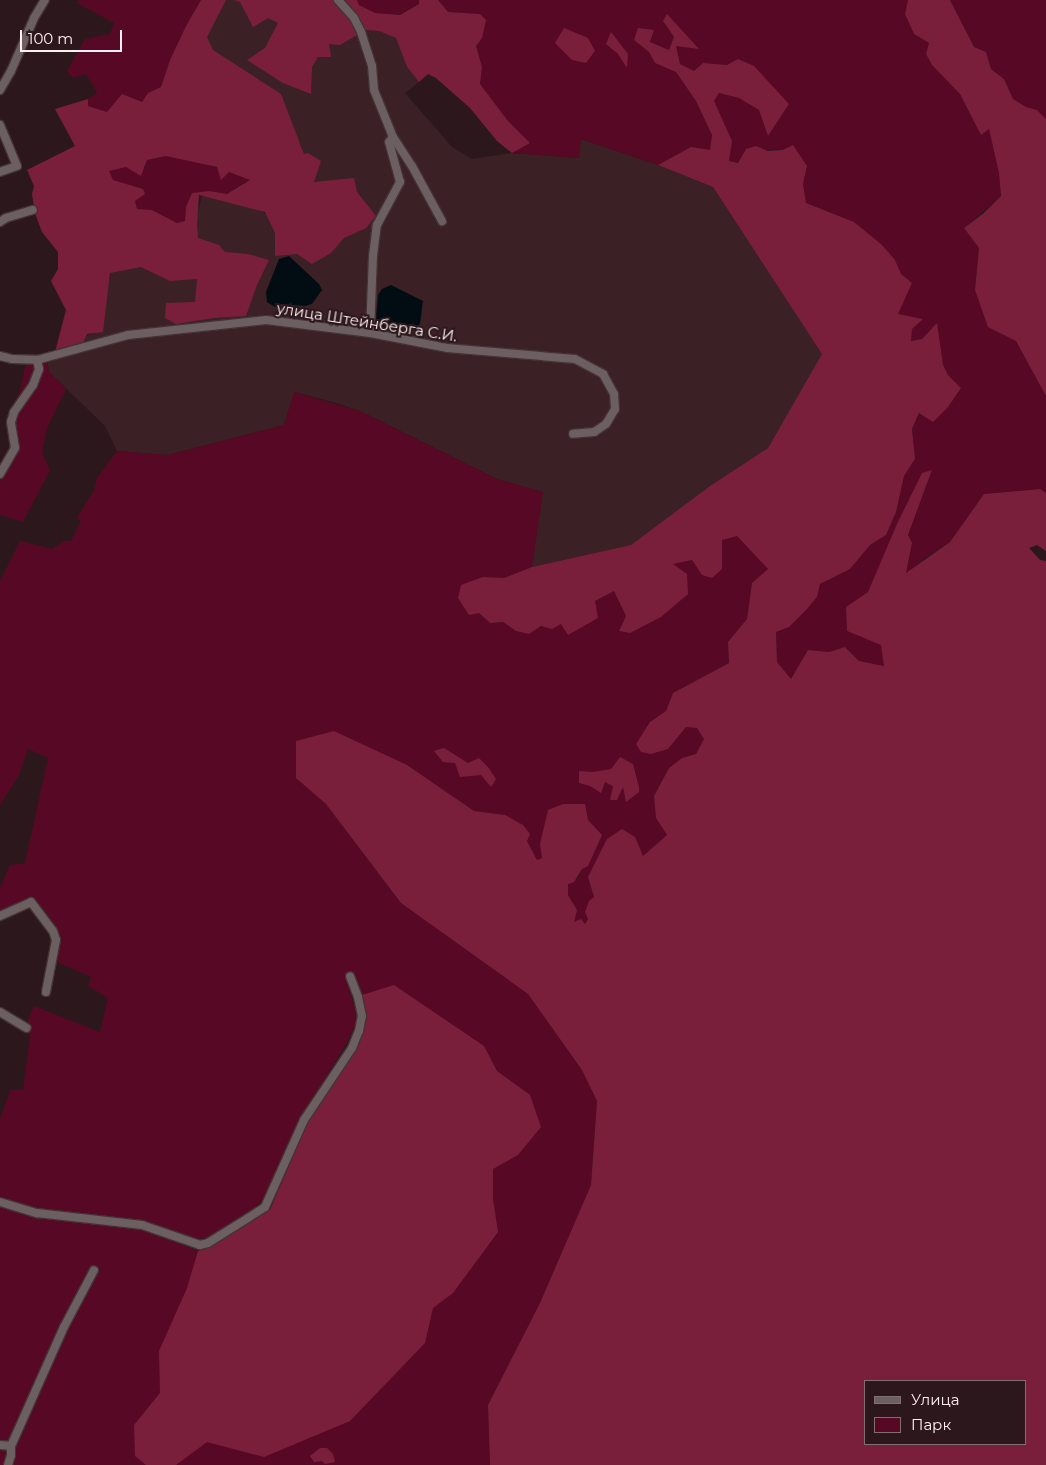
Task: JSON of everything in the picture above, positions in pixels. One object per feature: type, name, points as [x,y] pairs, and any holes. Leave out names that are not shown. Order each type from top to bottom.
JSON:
[{"type":"street","points":[[0,90],[11,71],[34,18],[45,0]]},
{"type":"street","points":[[338,0],[354,18],[361,32],[372,66],[374,90],[393,137],[412,166],[442,221]]},
{"type":"street","points":[[0,125],[17,166],[0,172]]},
{"type":"street","points":[[370,333],[373,256],[377,225],[400,182],[389,142],[393,137]]},
{"type":"street","points":[[0,222],[6,218],[33,210]]},
{"type":"street","name":"улица Штейнберга С.И.","points":[[0,356],[12,359],[37,360],[128,335],[266,320],[370,333],[447,348],[575,359],[603,374],[614,394],[615,410],[606,424],[594,432],[573,434]]},
{"type":"street","points":[[0,474],[15,448],[11,422],[14,412],[33,384],[39,369],[37,360]]},
{"type":"street","points":[[0,916],[31,902],[53,930],[56,940],[46,992]]},
{"type":"street","points":[[0,1202],[37,1213],[142,1225],[200,1245],[208,1243],[265,1207],[304,1120],[352,1048],[362,1016],[350,976]]},
{"type":"street","points":[[0,1012],[27,1028]]},
{"type":"street","points":[[8,1465],[12,1454],[11,1446],[64,1327],[94,1270]]},
{"type":"street","points":[[0,1444],[11,1446]]},
{"type":"shaded area","points":[[201,0],[226,0],[207,37],[213,50],[281,94],[304,154],[308,153],[321,161],[314,182],[354,178],[357,192],[376,216],[366,228],[344,238],[331,253],[312,264],[297,254],[275,256],[275,233],[265,212],[199,195],[198,238],[219,245],[225,252],[248,254],[269,260],[257,285],[246,316],[214,318],[176,324],[165,318],[166,303],[195,302],[197,279],[170,281],[141,267],[110,273],[103,332],[87,334],[82,345],[55,352],[66,310],[51,281],[58,269],[58,252],[42,232],[35,213],[32,194],[34,186],[27,170],[75,146],[55,109],[88,99],[88,106],[107,112],[122,94],[142,102],[148,93],[161,87],[170,60]],"holes":[[[166,156],[217,167],[221,180],[229,172],[250,180],[227,194],[209,191],[192,193],[186,207],[185,221],[177,223],[152,210],[137,209],[135,201],[145,194],[143,189],[113,180],[109,171],[126,167],[141,176],[147,160]]]},
{"type":"shaded area","points":[[220,0],[249,0],[365,30],[379,31],[396,38],[407,67],[419,82],[405,93],[452,147],[472,159],[512,153],[578,158],[581,139],[658,165],[713,187],[823,354],[768,448],[710,486],[631,545],[532,567],[542,492],[497,479],[360,411],[336,403],[295,392],[284,425],[168,455],[117,451],[105,426],[49,372],[47,361],[84,336],[98,332],[112,267],[189,246],[202,196],[243,204],[272,216],[322,212],[301,145],[274,90],[202,50],[195,33]]},
{"type":"shaded area","points":[[234,0],[357,0],[359,5],[375,13],[400,15],[419,4],[419,0],[438,0],[448,12],[480,14],[486,20],[482,38],[476,46],[482,67],[480,84],[508,121],[530,143],[512,153],[497,141],[470,108],[436,78],[428,74],[419,82],[407,67],[396,38],[379,31],[365,30],[340,45],[329,44],[331,57],[318,57],[312,67],[311,94],[283,83],[247,60],[265,48],[278,23],[268,18],[253,27],[240,2]]},
{"type":"shaded area","points":[[908,0],[950,0],[974,47],[986,52],[991,69],[1004,79],[1013,99],[1026,107],[1037,110],[1046,119],[1046,396],[1016,341],[988,327],[975,290],[979,248],[964,228],[984,213],[1001,196],[999,173],[989,129],[981,135],[960,94],[932,65],[926,54],[929,43],[914,34],[905,14]]},
{"type":"shaded area","points":[[667,14],[699,49],[676,46],[680,64],[694,71],[703,63],[727,65],[738,59],[754,66],[789,104],[768,136],[759,110],[739,98],[719,93],[714,101],[732,141],[729,161],[738,163],[746,149],[756,146],[768,151],[783,150],[793,145],[807,166],[803,184],[806,203],[854,222],[882,245],[895,260],[901,274],[912,283],[898,314],[923,319],[912,329],[911,341],[922,339],[937,323],[943,365],[948,375],[961,388],[948,407],[933,422],[919,413],[912,429],[915,459],[904,476],[896,512],[886,535],[870,545],[850,569],[820,584],[817,597],[807,609],[789,627],[776,632],[777,662],[791,679],[808,650],[829,652],[845,647],[859,661],[884,666],[881,645],[847,631],[846,607],[868,592],[897,524],[922,473],[932,470],[908,535],[912,543],[906,573],[950,542],[984,494],[1040,489],[1046,493],[1046,551],[1037,545],[1029,548],[1040,560],[1046,561],[1046,1465],[490,1465],[488,1405],[540,1303],[591,1185],[597,1101],[582,1070],[528,994],[401,903],[326,804],[296,778],[296,741],[334,731],[407,765],[474,811],[505,815],[523,825],[530,834],[527,841],[537,860],[542,858],[540,844],[548,810],[563,804],[585,804],[588,820],[602,835],[588,866],[582,869],[574,882],[568,884],[568,895],[577,910],[574,922],[581,919],[585,924],[588,919],[585,912],[589,901],[594,897],[588,877],[607,839],[622,829],[635,837],[643,856],[667,835],[656,818],[654,796],[669,768],[682,758],[696,754],[704,739],[697,728],[686,727],[668,749],[651,754],[641,752],[636,744],[650,722],[666,711],[673,693],[729,663],[728,642],[747,619],[752,583],[768,569],[737,536],[722,540],[722,569],[712,578],[702,575],[692,560],[673,564],[687,574],[688,594],[661,617],[630,633],[619,631],[626,616],[614,591],[595,601],[598,618],[568,635],[561,624],[552,629],[541,626],[529,634],[516,631],[503,622],[490,623],[479,613],[469,615],[458,598],[461,585],[483,577],[504,578],[532,567],[631,545],[710,486],[768,448],[822,354],[713,187],[658,165],[691,147],[710,150],[712,135],[696,101],[676,72],[655,63],[649,52],[634,40],[638,28],[654,30],[650,42],[669,50],[674,37],[663,21]]},
{"type":"shaded area","points":[[564,28],[588,38],[595,51],[586,63],[572,60],[555,43]]},
{"type":"shaded area","points":[[611,32],[628,54],[627,68],[618,54],[606,44]]},
{"type":"shaded area","points":[[289,256],[319,284],[322,290],[312,304],[305,306],[281,304],[275,307],[267,302],[266,292],[279,259]]},
{"type":"shaded area","points":[[391,285],[423,301],[420,324],[413,329],[393,326],[386,331],[380,327],[376,320],[378,295],[382,289]]},
{"type":"shaded area","points":[[444,748],[468,763],[479,758],[496,779],[491,787],[481,775],[460,777],[455,763],[443,762],[434,751]]},
{"type":"shaded area","points":[[620,757],[633,764],[639,787],[639,792],[626,802],[623,787],[617,800],[610,800],[613,786],[605,782],[601,793],[590,786],[579,783],[579,771],[593,772],[611,769]]},
{"type":"shaded area","points":[[394,985],[484,1046],[497,1071],[530,1095],[541,1127],[518,1155],[493,1169],[493,1199],[498,1232],[453,1293],[433,1308],[425,1343],[350,1421],[264,1457],[207,1442],[176,1465],[146,1465],[135,1456],[134,1425],[160,1393],[159,1351],[187,1288],[198,1251],[210,1247],[270,1210],[307,1123],[353,1050],[365,1015],[362,995]]},
{"type":"shaded area","points":[[320,1448],[327,1448],[333,1454],[335,1462],[325,1464],[322,1461],[314,1462],[310,1456]]},
{"type":"green space","points":[[79,0],[201,0],[170,60],[161,88],[148,93],[142,102],[107,112],[88,106],[88,99],[97,93],[86,74],[73,78],[67,71],[85,39],[110,34],[114,23],[77,3]]},
{"type":"green space","points":[[357,0],[419,0],[419,4],[400,15],[375,13],[359,5]]},
{"type":"green space","points":[[438,0],[908,0],[905,14],[914,34],[929,43],[926,54],[932,65],[960,94],[981,135],[989,128],[999,173],[1001,196],[964,228],[979,248],[975,290],[1005,335],[1016,341],[1046,396],[1046,493],[1040,489],[984,494],[950,542],[925,558],[906,574],[912,543],[908,536],[932,470],[868,592],[846,607],[847,631],[882,645],[884,666],[859,661],[845,647],[829,652],[809,650],[791,679],[777,662],[776,632],[789,627],[817,597],[820,584],[850,569],[870,545],[886,535],[896,512],[904,476],[915,459],[912,429],[920,413],[933,421],[948,407],[961,388],[948,375],[931,329],[922,339],[911,341],[912,329],[922,319],[897,314],[912,283],[901,274],[895,260],[854,222],[806,203],[803,184],[807,166],[783,150],[746,149],[738,163],[729,161],[720,118],[713,101],[719,93],[739,98],[759,110],[768,136],[789,104],[727,65],[703,63],[694,71],[680,64],[676,45],[698,48],[684,35],[663,22],[674,37],[669,50],[650,42],[654,30],[634,40],[649,52],[655,63],[676,72],[696,101],[712,135],[710,151],[691,147],[658,165],[581,139],[579,158],[512,153],[530,143],[508,121],[480,84],[482,67],[476,46],[482,38],[480,14],[448,12]]},
{"type":"green space","points":[[950,0],[1046,0],[1046,119],[1037,110],[1026,107],[1013,99],[1004,79],[991,69],[986,52],[974,47]]},
{"type":"green space","points":[[166,156],[197,161],[250,179],[227,194],[209,191],[192,193],[186,207],[185,221],[177,223],[152,210],[137,209],[135,201],[143,189],[112,180],[108,170],[126,167],[144,170],[147,160]]},
{"type":"green space","points":[[47,361],[49,372],[66,389],[47,428],[42,452],[50,470],[23,522],[0,515],[0,471],[12,445],[8,420],[21,387],[26,362]]},
{"type":"green space","points":[[294,392],[360,411],[497,479],[543,492],[532,567],[504,578],[483,577],[479,613],[490,623],[503,622],[516,631],[561,624],[568,634],[595,601],[614,591],[626,616],[619,630],[672,564],[692,560],[702,575],[722,569],[722,540],[737,536],[768,569],[752,583],[747,619],[728,642],[729,663],[673,693],[666,711],[650,722],[651,754],[667,749],[686,727],[697,728],[704,739],[696,754],[682,758],[669,768],[654,796],[656,818],[667,835],[643,856],[591,871],[588,877],[594,898],[585,924],[574,922],[573,902],[568,895],[568,884],[578,878],[582,869],[548,810],[542,858],[537,860],[527,841],[504,815],[474,811],[407,765],[296,778],[326,804],[401,903],[528,994],[582,1070],[597,1101],[591,1185],[540,1303],[488,1405],[490,1465],[0,1465],[0,1205],[142,1228],[198,1251],[210,1247],[270,1211],[307,1123],[353,1050],[365,1015],[362,995],[352,975],[346,979],[358,1018],[347,1043],[301,1117],[262,1201],[245,1215],[206,1238],[193,1239],[142,1222],[37,1210],[0,1199],[0,1119],[11,1089],[23,1090],[30,1037],[26,1025],[34,1006],[100,1032],[108,998],[88,986],[91,977],[57,962],[59,952],[58,933],[37,906],[0,913],[0,888],[10,865],[25,863],[48,758],[28,749],[19,775],[0,805],[0,581],[20,541],[52,549],[64,541],[71,541],[81,521],[77,518],[94,490],[97,478],[117,451],[168,455],[284,425]]}]
